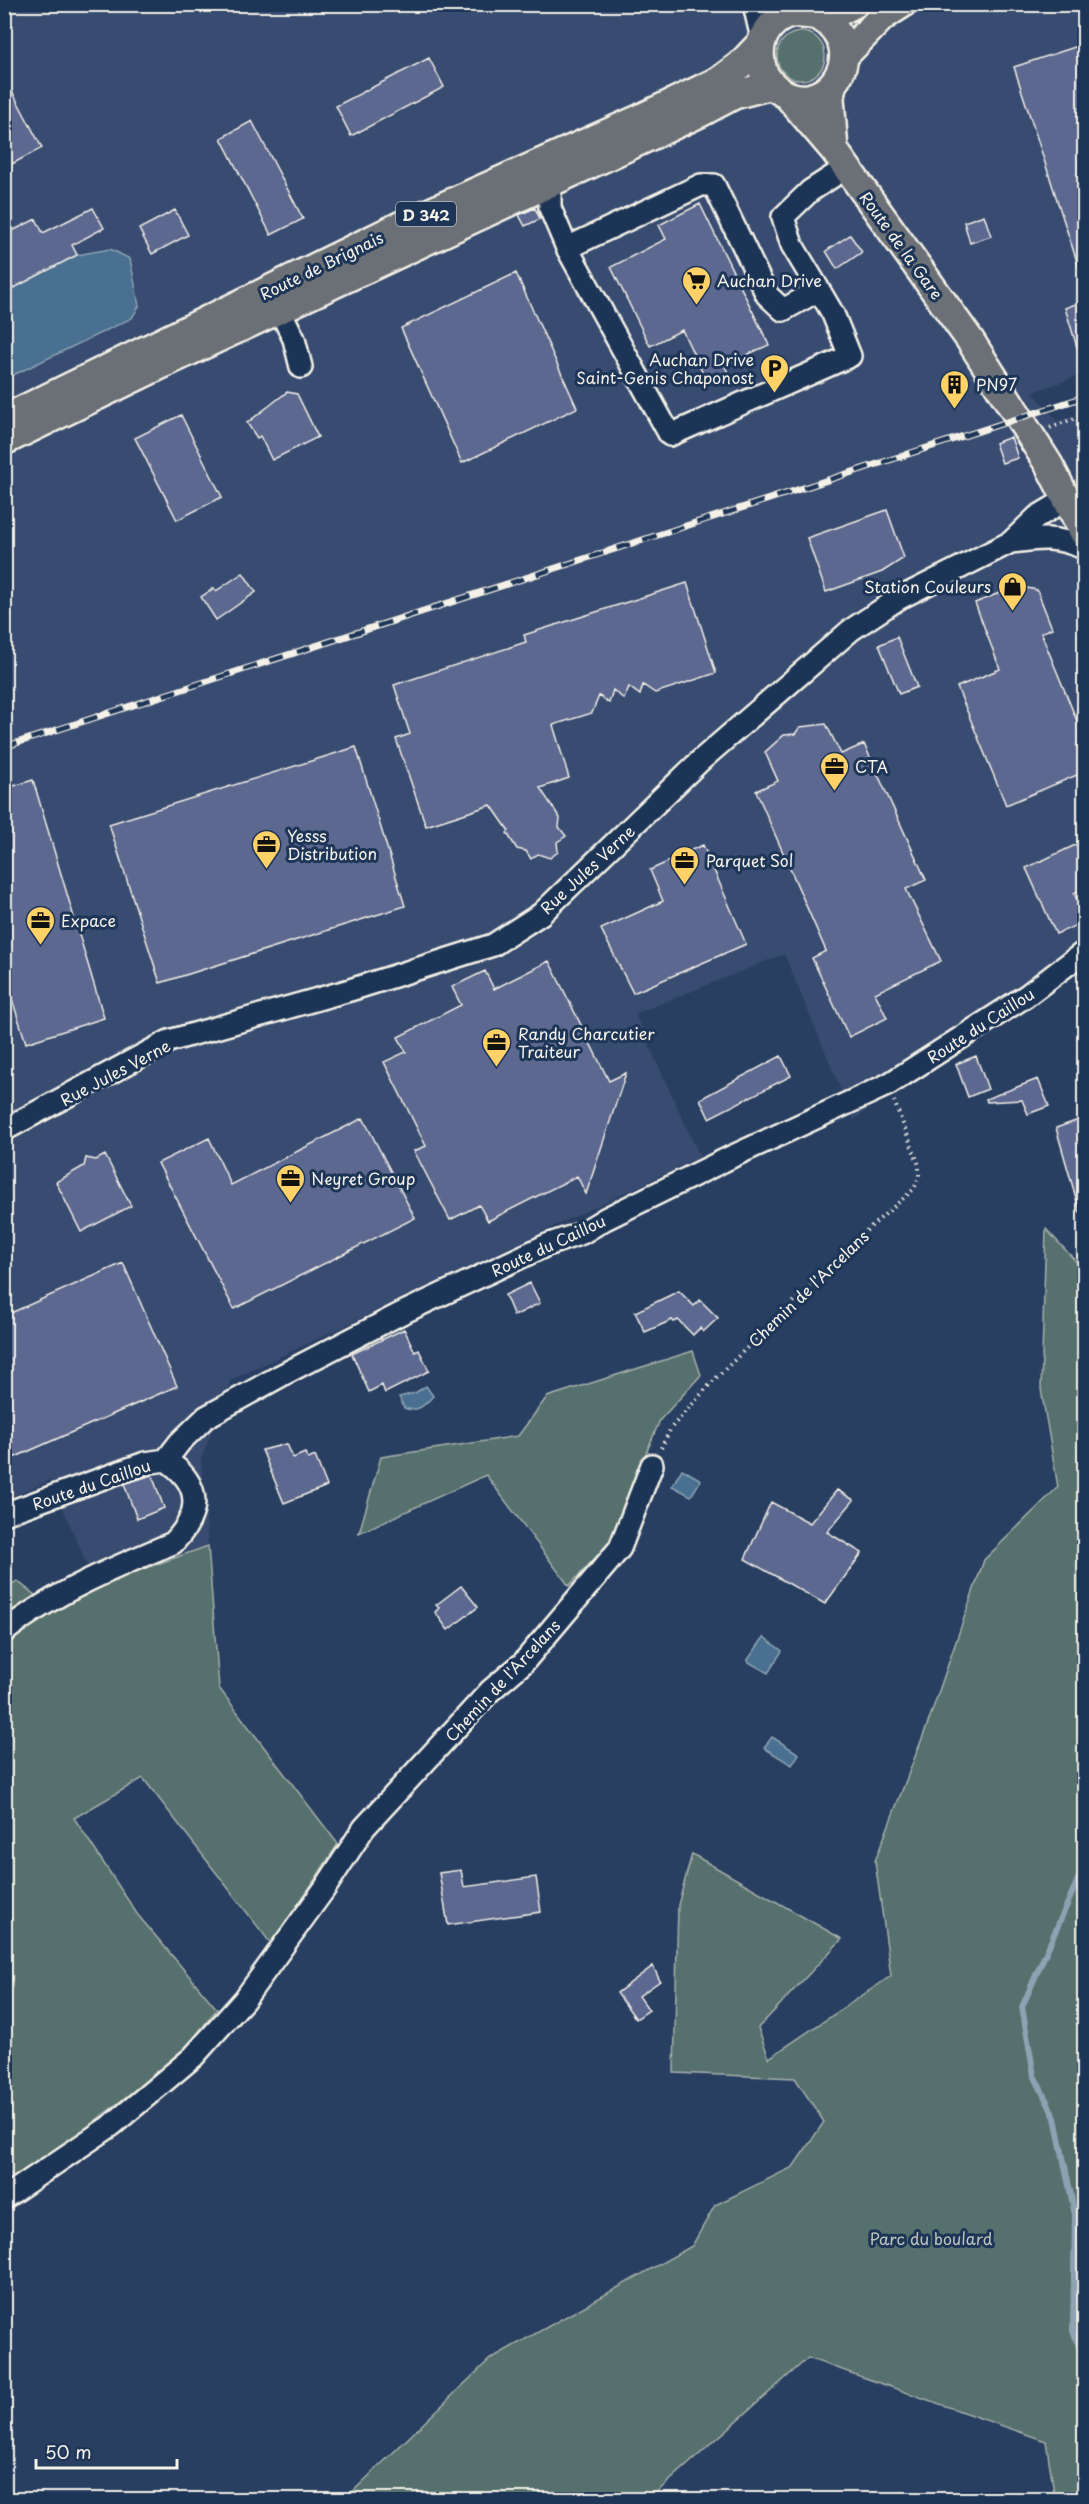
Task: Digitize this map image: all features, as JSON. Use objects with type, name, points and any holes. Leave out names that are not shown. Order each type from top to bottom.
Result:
[{"type":"main road","points":[[854,4],[833,14],[801,11],[777,21],[762,41],[761,66],[780,90],[806,98],[824,92],[839,77],[845,54],[882,17],[902,4]]},
{"type":"main road","points":[[801,11],[830,23],[838,32],[845,54]]},
{"type":"main road","name":"Route de Brignais","points":[[4,441],[274,300],[410,221],[630,123],[720,80],[740,65],[762,41]]},
{"type":"main road","points":[[832,86],[830,98],[840,158]]},
{"type":"main road","name":"Route de Brignais","points":[[4,419],[550,182],[734,95],[780,90]]},
{"type":"main road","name":"Route de la Gare","points":[[780,90],[840,158],[970,340],[1034,440],[1076,497]]},
{"type":"main road","name":"Route de la Gare","points":[[970,340],[1020,393],[1047,430],[1076,497],[1084,533]]},
{"type":"street","points":[[754,4],[762,41]]},
{"type":"street","points":[[550,182],[550,208],[567,248],[670,435],[850,356],[834,314],[792,245],[783,217],[840,158]]},
{"type":"street","points":[[567,248],[701,185],[714,185],[767,294],[783,310],[819,290]]},
{"type":"street","points":[[274,300],[294,339],[301,367]]},
{"type":"street","name":"Rue Jules Verne","points":[[4,1130],[169,1041],[350,990],[493,945],[541,914],[701,760],[851,630],[898,599],[1011,542],[1037,518],[1076,497]]},
{"type":"street","points":[[1011,542],[1048,537],[1071,542],[1084,548]]},
{"type":"street","name":"Route du Caillou","points":[[4,1514],[145,1462],[166,1460],[180,1442],[206,1417],[282,1375],[400,1314],[547,1245],[582,1233],[605,1219],[731,1157],[889,1084],[1026,996],[1084,952]]},
{"type":"street","points":[[4,1632],[52,1600],[173,1543],[187,1528],[195,1509],[193,1491],[181,1470],[166,1460]]},
{"type":"street","name":"Chemin de l'Arcelans","points":[[4,2198],[112,2125],[193,2057],[244,2000],[326,1888],[364,1828],[490,1691],[523,1663],[620,1548],[652,1465]]},
{"type":"path","points":[[1047,430],[1076,418],[1084,411]]},
{"type":"path","name":"Chemin de l'Arcelans","points":[[652,1465],[670,1428],[713,1381],[866,1231],[914,1188],[919,1177],[919,1165],[889,1084]]},
{"type":"shaded area","points":[[5,5],[1084,5],[1084,374],[1033,392],[1057,421],[1075,416],[1077,423],[1084,421],[1084,943],[854,1120],[784,954],[635,1014],[700,1157],[231,1380],[201,1459],[208,1546],[96,1586],[51,1480],[5,1499]]},
{"type":"shaded area","points":[[110,249],[130,259],[139,306],[132,318],[5,379],[5,293],[77,255]]},
{"type":"shaded area","points":[[426,1386],[433,1396],[427,1402],[417,1409],[404,1408],[399,1397],[415,1393]]},
{"type":"shaded area","points":[[682,1469],[701,1480],[691,1496],[672,1486]]},
{"type":"shaded area","points":[[764,1637],[782,1651],[768,1673],[747,1661]]},
{"type":"shaded area","points":[[772,1737],[799,1754],[792,1765],[764,1748]]},
{"type":"green space","points":[[796,32],[806,32],[818,39],[825,51],[825,61],[818,73],[806,80],[796,80],[781,69],[777,61],[777,51],[788,36]]},
{"type":"green space","name":"Parc du boulard","points":[[1046,1229],[1084,1270],[1084,2499],[1055,2499],[1046,2441],[808,2358],[649,2499],[345,2499],[490,2359],[692,2246],[715,2205],[793,2167],[824,2122],[795,2078],[674,2073],[678,1905],[692,1854],[842,1939],[758,2028],[769,2058],[891,1976],[875,1861],[928,1723],[984,1560],[1058,1487],[1041,1389]]},
{"type":"green space","points":[[693,1351],[701,1375],[660,1420],[608,1544],[569,1586],[486,1475],[359,1533],[381,1457],[518,1436],[547,1397]]},
{"type":"green space","points":[[208,1546],[219,1688],[338,1844],[272,1945],[143,1778],[74,1818],[137,1914],[217,2009],[181,2054],[19,2180],[10,2174],[4,2178],[4,1590],[17,1581],[54,1610],[96,1586]]},
{"type":"building","points":[[1084,44],[1084,274],[1081,274],[1014,67]]},
{"type":"building","points":[[429,58],[444,87],[351,136],[336,106]]},
{"type":"building","points":[[4,76],[42,148],[12,164],[4,150]]},
{"type":"building","points":[[252,121],[303,219],[271,235],[221,138]]},
{"type":"building","points":[[700,204],[769,345],[724,365],[729,374],[708,384],[682,330],[650,346],[611,267],[666,239],[659,225]]},
{"type":"building","points":[[93,208],[104,228],[72,245],[77,255],[4,293],[4,235],[36,219],[43,233]]},
{"type":"building","points":[[535,208],[540,219],[525,226],[519,215]]},
{"type":"building","points":[[175,210],[188,235],[152,254],[139,229]]},
{"type":"building","points":[[984,215],[991,236],[970,243],[964,222]]},
{"type":"building","points":[[850,235],[862,252],[837,269],[826,251]]},
{"type":"building","points":[[516,273],[577,408],[462,463],[401,328]]},
{"type":"building","points":[[1084,301],[1084,359],[1081,360],[1065,308]]},
{"type":"building","points":[[287,392],[297,394],[318,437],[272,460],[260,436],[257,438],[247,423]]},
{"type":"building","points":[[181,415],[222,497],[177,520],[135,438]]},
{"type":"building","points":[[1011,437],[1018,458],[1002,463],[995,443]]},
{"type":"building","points":[[887,510],[904,558],[882,572],[826,592],[807,538]]},
{"type":"building","points":[[243,573],[256,592],[216,620],[201,597],[214,588],[216,591]]},
{"type":"building","points":[[687,583],[716,673],[655,693],[643,685],[640,695],[629,687],[624,699],[613,690],[609,703],[599,696],[592,713],[553,725],[569,778],[540,788],[560,818],[559,827],[566,836],[557,842],[558,852],[550,858],[538,854],[531,859],[526,851],[517,849],[507,833],[509,831],[491,805],[426,826],[396,739],[410,734],[394,685],[526,642],[524,635]]},
{"type":"building","points":[[1016,586],[1037,590],[1052,628],[1041,633],[1084,738],[1084,772],[1006,805],[957,687],[1000,669],[975,603]]},
{"type":"building","points":[[897,637],[917,687],[899,694],[879,645]]},
{"type":"building","points":[[826,724],[841,754],[864,744],[926,880],[906,889],[941,961],[875,993],[887,1018],[849,1037],[812,958],[826,951],[756,791],[778,781],[765,752],[784,735],[795,734],[800,727]]},
{"type":"building","points":[[356,747],[405,906],[160,983],[109,824]]},
{"type":"building","points":[[33,780],[104,1018],[26,1043],[4,974],[4,789]]},
{"type":"building","points":[[1084,841],[1084,888],[1074,893],[1084,922],[1056,934],[1026,868]]},
{"type":"building","points":[[703,845],[746,944],[633,993],[601,929],[663,901],[650,870],[670,861],[674,852],[682,854]]},
{"type":"building","points":[[549,961],[609,1081],[626,1073],[586,1194],[577,1176],[488,1221],[479,1205],[450,1220],[414,1151],[426,1146],[384,1062],[406,1052],[398,1037],[461,1005],[452,987],[485,971],[494,989]]},
{"type":"building","points":[[781,1056],[791,1076],[709,1118],[700,1099]]},
{"type":"building","points":[[976,1056],[988,1089],[968,1097],[956,1064]]},
{"type":"building","points":[[1038,1079],[1049,1106],[1028,1114],[1022,1100],[987,1102],[986,1099]]},
{"type":"building","points":[[363,1118],[415,1218],[234,1309],[158,1163],[209,1138],[231,1185]]},
{"type":"building","points":[[1084,1118],[1084,1142],[1079,1144],[1084,1157],[1084,1212],[1080,1212],[1056,1128]]},
{"type":"building","points":[[105,1155],[131,1206],[81,1232],[56,1182],[84,1166],[86,1158],[96,1160]]},
{"type":"building","points":[[123,1263],[177,1386],[4,1462],[4,1316]]},
{"type":"building","points":[[530,1283],[540,1303],[514,1316],[505,1295]]},
{"type":"building","points":[[679,1291],[694,1306],[700,1300],[718,1318],[703,1332],[700,1328],[693,1335],[678,1320],[674,1322],[672,1320],[645,1332],[635,1312]]},
{"type":"building","points":[[404,1329],[415,1352],[419,1350],[429,1371],[385,1393],[382,1385],[369,1392],[352,1354]]},
{"type":"building","points":[[287,1444],[293,1458],[305,1453],[308,1459],[315,1456],[327,1486],[284,1503],[262,1450]]},
{"type":"building","points":[[152,1475],[164,1508],[137,1519],[124,1484]]},
{"type":"building","points":[[837,1490],[854,1500],[827,1532],[862,1553],[825,1604],[745,1559],[771,1502],[810,1523]]},
{"type":"building","points":[[461,1586],[478,1607],[448,1630],[435,1612],[439,1608],[436,1605]]},
{"type":"building","points":[[461,1870],[464,1887],[536,1877],[541,1912],[448,1925],[439,1873]]},
{"type":"building","points":[[653,1966],[660,1981],[639,1996],[649,2010],[636,2019],[617,1993]]},
{"type":"waterway","points":[[1084,1866],[1022,2007],[1034,2075],[1055,2118],[1075,2215],[1073,2331],[1084,2359]]},
{"type":"railway","points":[[4,747],[1084,397]]},
{"type":"place","name":"Auchan Drive","points":[[696,306]]},
{"type":"place","name":"Auchan Drive Saint-Genis Chaponost","points":[[775,394]]},
{"type":"place","name":"PN97","points":[[955,410]]},
{"type":"place","name":"Station Couleurs","points":[[1012,612]]},
{"type":"place","name":"CTA","points":[[834,792]]},
{"type":"place","name":"Yesss Distribution","points":[[266,870]]},
{"type":"place","name":"Parquet Sol","points":[[685,886]]},
{"type":"place","name":"Expace","points":[[40,946]]},
{"type":"place","name":"Randy Charcutier Traiteur","points":[[497,1068]]},
{"type":"place","name":"Neyret Group","points":[[290,1204]]}]
